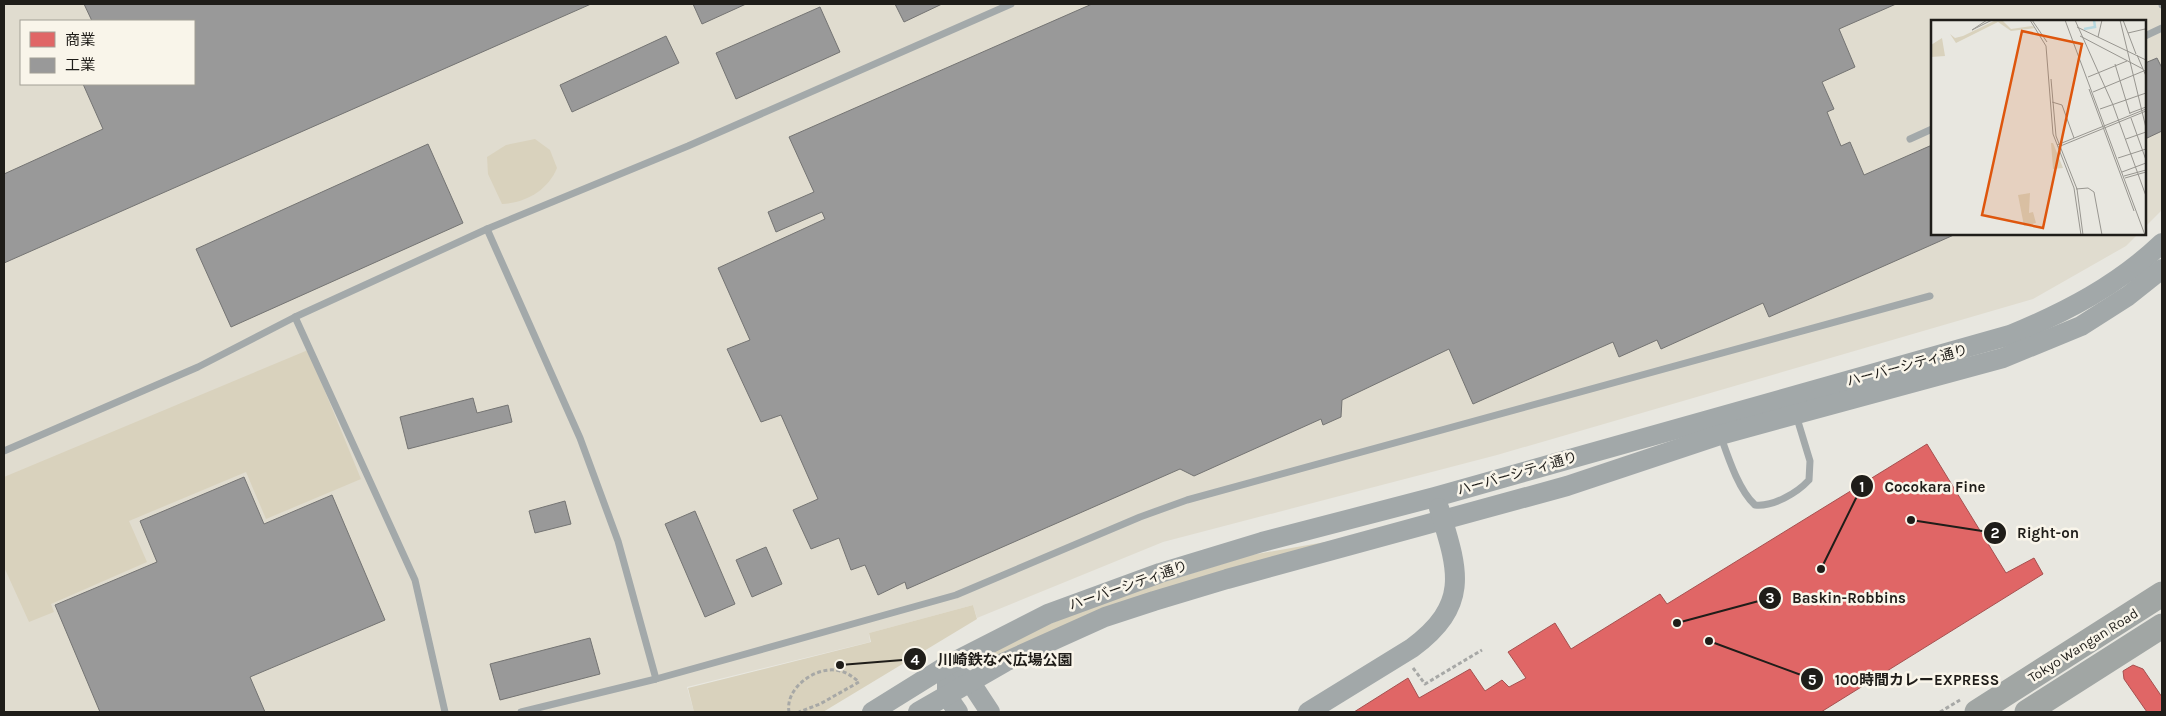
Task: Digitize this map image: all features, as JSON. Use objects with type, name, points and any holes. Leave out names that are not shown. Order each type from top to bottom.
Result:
[{"type":"highway","name":"Tokyo Wangan Road","points":[[1977,712],[2162,594]]},
{"type":"highway","name":"Tokyo Wangan Road","points":[[2027,712],[2162,626]]},
{"type":"street","name":"ハーバーシティ通り","points":[[872,712],[946,666],[1048,614],[1160,572],[1262,542],[1435,497],[2010,335],[2057,315],[2094,295],[2162,243]]},
{"type":"street","name":"ハーバーシティ通り","points":[[918,712],[952,704],[971,682],[1005,662],[1105,617],[1227,579],[1567,486],[1720,435],[2003,358],[2081,326],[2128,296],[2162,269]]},
{"type":"street","points":[[1308,712],[1412,648],[1428,637],[1442,622],[1451,605],[1456,575],[1454,558],[1435,497]]},
{"type":"street","points":[[946,666],[971,682],[990,712]]},
{"type":"street","points":[[946,666],[952,704]]},
{"type":"lane","points":[[4,451],[198,367],[295,317],[487,229],[688,146],[1011,4]]},
{"type":"lane","points":[[2146,36],[2162,28]]},
{"type":"lane","points":[[1910,139],[1931,129]]},
{"type":"lane","points":[[487,229],[580,438],[618,541],[656,679]]},
{"type":"lane","points":[[522,712],[656,679],[956,594],[1140,517],[1187,500],[1930,296]]},
{"type":"lane","points":[[295,317],[415,580],[446,712]]},
{"type":"lane","points":[[1720,435],[1730,463],[1749,500],[1755,504],[1771,504],[1803,486],[1809,480],[1810,461],[1796,415]]},
{"type":"path","points":[[1411,666],[1425,684],[1482,650]]},
{"type":"path","points":[[789,712],[790,698],[795,689],[817,672],[834,670],[851,675],[859,682],[820,704],[799,712]]},
{"type":"shaded area","points":[[4,4],[2162,4],[2162,210],[2146,226],[2146,20],[1931,20],[1931,235],[2137,235],[2126,246],[2033,299],[1497,455],[1163,542],[977,618],[973,605],[869,633],[870,642],[687,687],[694,712],[4,712]]},
{"type":"shaded area","points":[[535,139],[550,150],[557,168],[553,176],[542,189],[528,198],[502,204],[488,174],[487,157],[506,145]]},
{"type":"shaded area","points":[[308,350],[361,479],[266,519],[246,472],[129,521],[147,562],[51,604],[54,612],[29,622],[4,567],[4,477]]},
{"type":"shaded area","points":[[1331,541],[995,656],[993,655],[993,652],[1042,627],[1122,595],[1251,555]]},
{"type":"shaded area","points":[[973,605],[977,619],[823,712],[694,712],[688,688],[871,642],[869,633]]},
{"type":"building: 商業","points":[[1927,444],[2006,573],[2034,558],[2043,574],[1821,712],[1354,712],[1408,678],[1419,698],[1470,669],[1485,691],[1502,680],[1509,687],[1526,678],[1508,652],[1555,623],[1571,649],[1660,594],[1667,604]]},
{"type":"building: 商業","points":[[2133,665],[2143,669],[2162,697],[2162,712],[2147,712],[2124,679],[2123,671]]},
{"type":"building: 工業","points":[[84,4],[591,4],[4,263],[4,174],[103,129],[83,85],[195,85],[195,20],[92,20]]},
{"type":"building: 工業","points":[[693,4],[746,4],[702,24]]},
{"type":"building: 工業","points":[[895,4],[942,4],[904,22]]},
{"type":"building: 工業","points":[[1092,4],[1896,4],[1839,29],[1855,67],[1822,82],[1834,109],[1827,112],[1841,146],[1850,142],[1864,175],[1931,145],[1931,235],[1954,235],[1769,317],[1763,303],[1661,349],[1657,340],[1619,357],[1613,342],[1473,404],[1449,349],[1342,400],[1341,417],[1323,425],[1321,419],[1194,476],[1180,469],[907,589],[905,582],[878,595],[865,565],[851,570],[839,538],[811,549],[793,510],[818,499],[781,415],[761,422],[727,349],[750,340],[718,268],[825,219],[822,212],[776,232],[768,212],[814,192],[789,137]]},
{"type":"building: 工業","points":[[820,7],[840,52],[736,99],[716,53]]},
{"type":"building: 工業","points":[[666,36],[679,63],[572,112],[560,85]]},
{"type":"building: 工業","points":[[2157,58],[2162,68],[2162,131],[2146,139],[2146,63]]},
{"type":"building: 工業","points":[[428,144],[463,223],[231,327],[196,249]]},
{"type":"building: 工業","points":[[473,398],[477,413],[508,405],[512,422],[408,449],[400,417]]},
{"type":"building: 工業","points":[[244,477],[264,524],[332,495],[385,620],[250,677],[265,712],[100,712],[55,605],[157,562],[140,521]]},
{"type":"building: 工業","points":[[565,501],[571,524],[535,533],[529,511]]},
{"type":"building: 工業","points":[[695,511],[735,604],[705,617],[665,524]]},
{"type":"building: 工業","points":[[766,547],[782,584],[752,597],[736,560]]},
{"type":"building: 工業","points":[[590,638],[600,674],[500,700],[490,664]]},
{"type":"place","name":"Right-on","points":[[1911,520]]},
{"type":"place","name":"Cocokara Fine","points":[[1821,569]]},
{"type":"place","name":"Baskin-Robbins","points":[[1677,623]]},
{"type":"place","name":"100時間カレーEXPRESS","points":[[1709,641]]},
{"type":"place","name":"川崎鉄なべ広場公園","points":[[840,665]]}]
